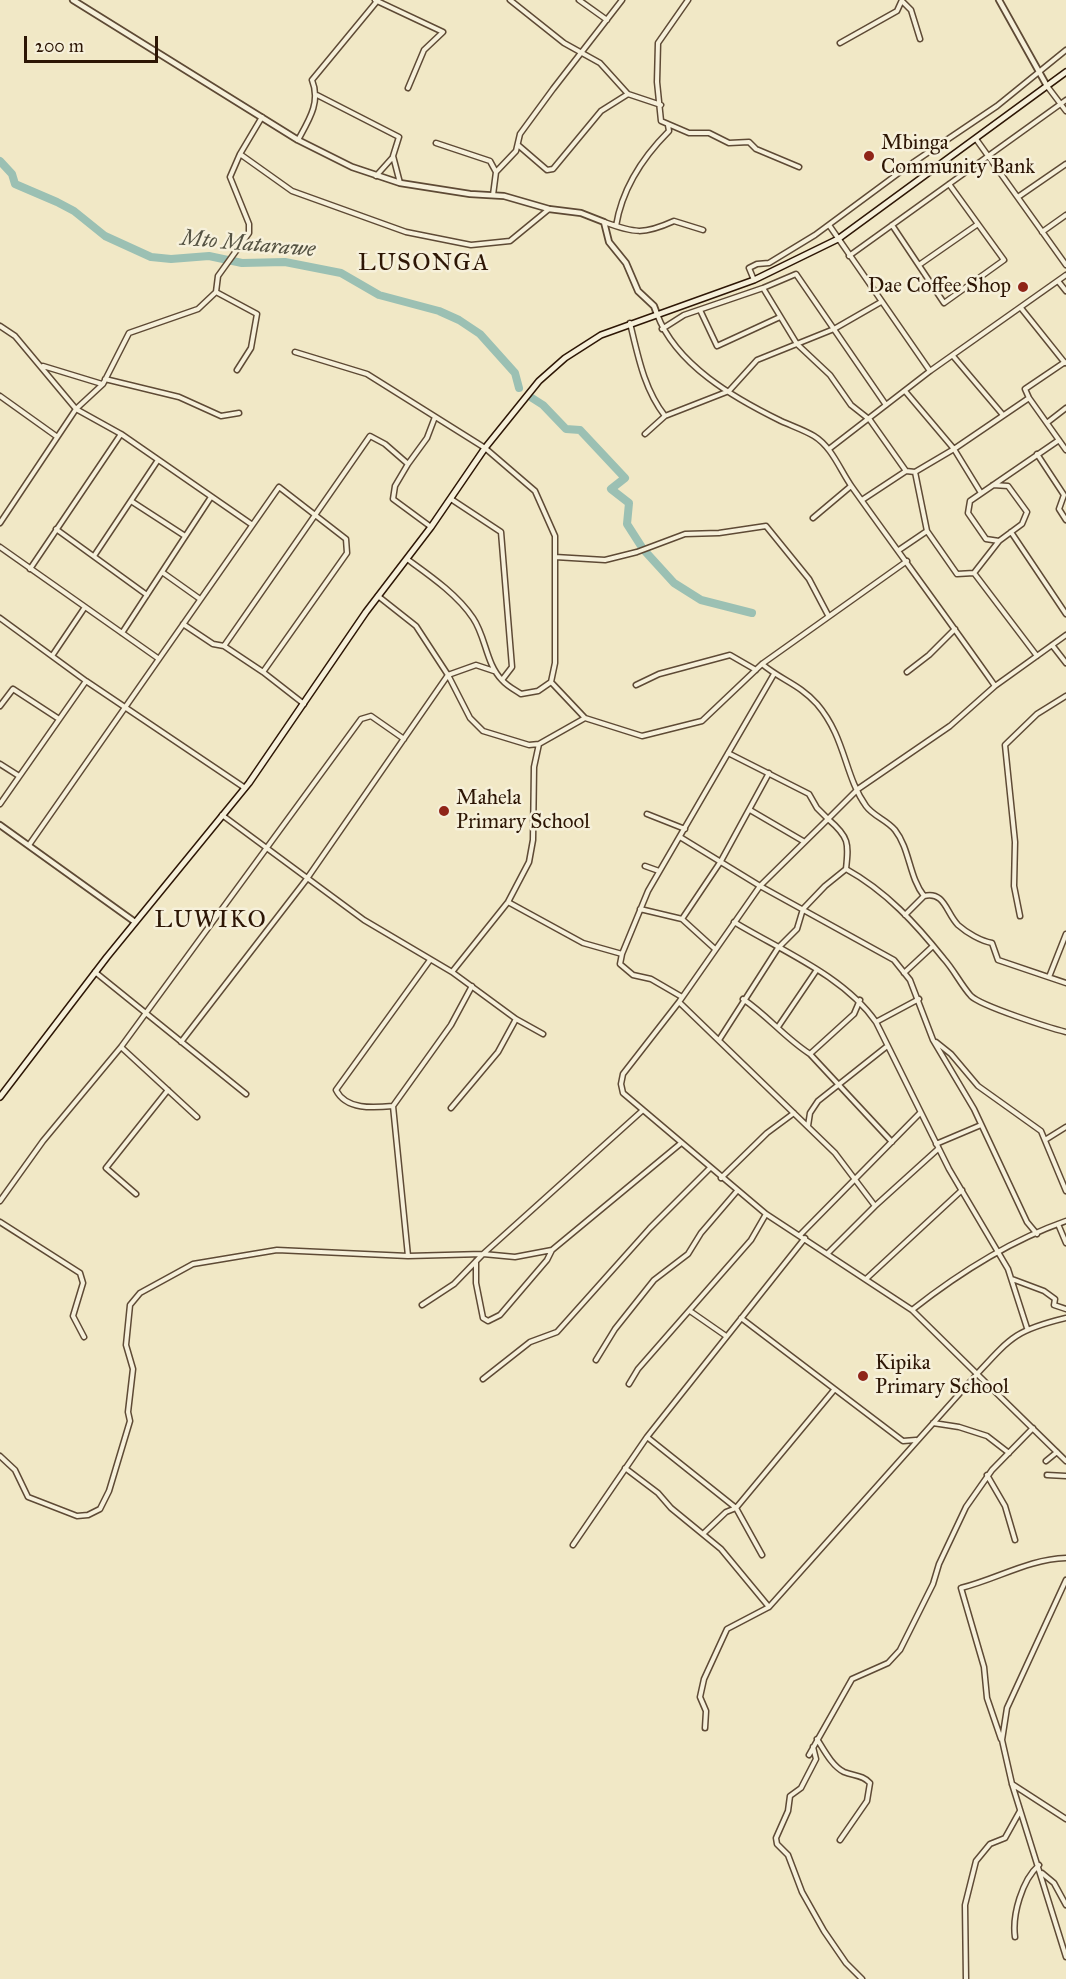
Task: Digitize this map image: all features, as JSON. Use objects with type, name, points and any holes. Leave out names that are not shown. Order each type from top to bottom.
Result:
[{"type":"main road","points":[[0,1097],[95,972],[245,788],[378,596],[431,527],[521,400],[565,358],[601,335],[754,280],[838,239],[1066,72]]},
{"type":"street","points":[[73,0],[298,140],[352,167],[376,176],[400,183],[470,194],[504,196],[549,209],[581,213],[635,233],[674,221],[703,230]]},
{"type":"street","points":[[510,0],[564,43],[600,63],[628,94],[661,105]]},
{"type":"street","points":[[579,0],[607,20]]},
{"type":"street","points":[[492,195],[496,172],[516,152],[526,126],[622,0]]},
{"type":"street","points":[[688,0],[658,43],[657,82],[662,121],[668,126],[680,127],[688,133],[709,133],[729,143],[749,142],[756,149],[799,167]]},
{"type":"street","points":[[840,43],[897,11],[902,0],[911,9],[920,39]]},
{"type":"street","points":[[999,0],[1039,73],[1066,111]]},
{"type":"street","points":[[298,140],[312,116],[317,95],[312,80],[377,1],[443,32],[424,50],[410,78],[408,88]]},
{"type":"street","points":[[754,280],[749,268],[756,264],[769,263],[786,254],[829,225],[911,164],[997,106],[1066,50]]},
{"type":"street","points":[[518,144],[547,170],[553,169],[601,111],[628,94]]},
{"type":"street","points":[[317,95],[399,137],[393,156],[376,176]]},
{"type":"street","points":[[849,256],[1066,100]]},
{"type":"street","points":[[0,523],[56,436],[76,409],[104,382],[129,333],[198,309],[216,292],[218,276],[249,233],[249,224],[230,177],[240,154],[262,117]]},
{"type":"street","points":[[616,226],[620,202],[648,153],[669,131],[668,126]]},
{"type":"street","points":[[976,139],[1066,265]]},
{"type":"street","points":[[436,143],[490,161],[496,172]]},
{"type":"street","points":[[240,154],[292,191],[406,232],[471,245],[510,241],[549,209]]},
{"type":"street","points":[[393,156],[400,183]]},
{"type":"street","points":[[1018,197],[1066,164]]},
{"type":"street","points":[[891,225],[944,303],[1004,260],[949,184]]},
{"type":"street","points":[[1042,232],[1066,215]]},
{"type":"street","points":[[604,222],[609,242],[626,263],[638,291],[654,306],[662,329],[685,359],[729,391],[779,420],[816,437],[829,449],[852,486],[995,686]]},
{"type":"street","points":[[919,265],[978,224]]},
{"type":"street","points":[[829,225],[930,371]]},
{"type":"street","points":[[662,329],[700,310],[796,274],[886,405]]},
{"type":"street","points":[[829,449],[870,420],[930,371],[1066,276]]},
{"type":"street","points":[[1058,281],[1066,291]]},
{"type":"street","points":[[763,288],[797,344],[830,375],[850,405],[870,420],[906,471]]},
{"type":"street","points":[[216,292],[258,314],[251,348],[237,370]]},
{"type":"street","points":[[645,434],[666,416],[729,391],[757,360],[834,329],[881,302]]},
{"type":"street","points":[[1021,308],[1065,363],[1025,389],[1066,450]]},
{"type":"street","points":[[700,310],[717,346],[780,317]]},
{"type":"street","points":[[630,323],[643,374],[655,402],[666,416]]},
{"type":"street","points":[[0,326],[15,336],[76,409],[120,434],[251,524]]},
{"type":"street","points":[[296,352],[367,374],[485,448],[535,490],[555,536],[555,663],[551,682],[538,691],[521,694],[502,680],[472,615],[428,574],[406,558]]},
{"type":"street","points":[[953,356],[1003,415]]},
{"type":"street","points":[[42,366],[104,382],[179,397],[221,416],[239,413]]},
{"type":"street","points":[[905,391],[954,449],[981,493]]},
{"type":"street","points":[[0,396],[56,436]]},
{"type":"street","points":[[862,500],[906,471],[915,472],[954,449],[1029,398]]},
{"type":"street","points":[[1048,422],[1066,408]]},
{"type":"street","points":[[431,527],[393,499],[395,486],[427,438],[435,417]]},
{"type":"street","points":[[30,568],[120,434]]},
{"type":"street","points":[[224,646],[370,436],[385,444],[408,464]]},
{"type":"street","points":[[999,541],[986,539],[968,513],[970,501],[1059,441]]},
{"type":"street","points":[[1037,454],[1064,495],[1059,509],[1066,520]]},
{"type":"street","points":[[94,556],[158,460]]},
{"type":"street","points":[[915,472],[927,531],[957,574],[974,573],[999,541],[1022,524],[1027,512],[1008,486],[993,484]]},
{"type":"street","points":[[813,518],[852,486]]},
{"type":"street","points":[[29,845],[279,487],[346,539],[347,553],[263,672]]},
{"type":"street","points":[[122,633],[211,497]]},
{"type":"street","points":[[451,499],[501,532],[512,667],[502,680]]},
{"type":"street","points":[[131,501],[185,536]]},
{"type":"street","points":[[555,557],[604,560],[637,552],[686,534],[719,533],[766,526],[809,579],[828,615]]},
{"type":"street","points":[[56,529],[147,595]]},
{"type":"street","points":[[899,550],[927,531]]},
{"type":"street","points":[[1011,532],[1066,614]]},
{"type":"street","points":[[0,547],[159,659]]},
{"type":"street","points":[[551,682],[585,718],[642,736],[702,721],[762,664],[907,561]]},
{"type":"street","points":[[162,572],[200,599]]},
{"type":"street","points":[[974,573],[1036,656]]},
{"type":"street","points":[[378,596],[417,626],[448,675],[470,718],[483,731],[529,745],[539,744],[585,718]]},
{"type":"street","points":[[52,656],[85,608]]},
{"type":"street","points":[[0,618],[86,681],[245,788]]},
{"type":"street","points":[[183,624],[213,644],[224,646],[263,672],[304,704]]},
{"type":"street","points":[[907,672],[955,629]]},
{"type":"street","points":[[1066,635],[995,686],[950,726],[858,789],[803,841],[760,886],[682,998],[623,1074],[621,1084],[623,1093],[680,1144],[766,1214],[912,1310],[1066,1461]]},
{"type":"street","points":[[1052,645],[1066,663]]},
{"type":"street","points":[[636,685],[659,674],[730,655],[756,670]]},
{"type":"street","points":[[762,664],[774,674],[793,682],[816,703],[835,728],[867,807],[895,830],[908,857],[917,887],[924,896]]},
{"type":"street","points":[[181,1042],[306,880],[448,675],[476,665],[497,672]]},
{"type":"street","points":[[682,998],[651,979],[633,975],[620,964],[622,954],[640,909],[659,871],[774,674]]},
{"type":"street","points":[[0,804],[86,681]]},
{"type":"street","points":[[0,706],[13,689],[59,718]]},
{"type":"street","points":[[1020,916],[1014,886],[1015,842],[1005,745],[1037,714],[1066,696]]},
{"type":"street","points":[[0,1201],[50,1132],[121,1047],[361,719],[371,716],[404,739]]},
{"type":"street","points":[[452,972],[508,902],[529,862],[533,840],[534,767],[539,744]]},
{"type":"street","points":[[719,1040],[743,999],[778,948],[797,930],[803,909],[825,886],[846,869],[849,843],[839,828],[817,807],[810,794],[728,753]]},
{"type":"street","points":[[0,764],[19,776]]},
{"type":"street","points":[[682,919],[721,861],[769,773]]},
{"type":"street","points":[[750,810],[803,841]]},
{"type":"street","points":[[647,814],[685,829]]},
{"type":"street","points":[[222,815],[306,880],[364,920],[452,972],[516,1019],[543,1034]]},
{"type":"street","points":[[0,825],[135,922]]},
{"type":"street","points":[[680,837],[760,886],[894,960],[919,999],[933,1040],[982,1125],[1027,1222],[1037,1234]]},
{"type":"street","points":[[645,866],[659,871]]},
{"type":"street","points":[[846,869],[881,891],[905,915],[933,946],[973,998],[1021,1018],[1066,1032]]},
{"type":"street","points":[[905,915],[924,896],[931,894],[943,900],[957,924],[983,942],[992,944],[998,960],[1066,983]]},
{"type":"street","points":[[508,902],[583,944],[622,954]]},
{"type":"street","points":[[640,909],[682,919],[715,950]]},
{"type":"street","points":[[735,922],[860,1000],[876,1022],[937,1147],[1012,1278],[1027,1328]]},
{"type":"street","points":[[1049,977],[1066,934]]},
{"type":"street","points":[[904,973],[933,946]]},
{"type":"street","points":[[393,1106],[377,1108],[351,1104],[340,1100],[336,1090],[430,960]]},
{"type":"street","points":[[778,1027],[816,971]]},
{"type":"street","points":[[95,972],[246,1094]]},
{"type":"street","points":[[408,1256],[393,1106],[451,1025],[472,986]]},
{"type":"street","points":[[743,999],[778,1027],[787,1040],[810,1054],[892,1142]]},
{"type":"street","points":[[876,1022],[919,999]]},
{"type":"street","points":[[810,1054],[854,1014],[860,1000]]},
{"type":"street","points":[[679,1002],[835,1153],[875,1206]]},
{"type":"street","points":[[451,1108],[498,1052],[516,1019]]},
{"type":"street","points":[[933,1040],[951,1054],[978,1086],[1041,1131],[1066,1191]]},
{"type":"street","points":[[121,1047],[197,1117]]},
{"type":"street","points":[[808,1127],[812,1107],[887,1047]]},
{"type":"street","points":[[136,1194],[106,1168],[168,1090]]},
{"type":"street","points":[[422,1305],[454,1284],[483,1254],[643,1110]]},
{"type":"street","points":[[722,1178],[767,1133],[794,1113]]},
{"type":"street","points":[[800,1235],[920,1113]]},
{"type":"street","points":[[828,1254],[937,1147],[982,1125]]},
{"type":"street","points":[[1045,1140],[1066,1127]]},
{"type":"street","points":[[476,1261],[476,1282],[483,1318],[488,1321],[500,1315],[547,1260],[552,1250],[680,1144]]},
{"type":"street","points":[[483,1379],[530,1342],[557,1332],[650,1228],[710,1168]]},
{"type":"street","points":[[866,1279],[962,1190]]},
{"type":"street","points":[[596,1360],[615,1329],[654,1280],[688,1254],[701,1233],[737,1191]]},
{"type":"street","points":[[629,1384],[638,1369],[751,1240],[766,1214]]},
{"type":"street","points":[[912,1310],[952,1279],[997,1252],[1066,1221]]},
{"type":"street","points":[[0,1222],[80,1273],[83,1283],[74,1316],[84,1337]]},
{"type":"street","points":[[1058,1224],[1066,1242]]},
{"type":"street","points":[[573,1545],[647,1437],[805,1238]]},
{"type":"street","points":[[0,1456],[15,1470],[28,1497],[77,1516],[88,1515],[100,1509],[109,1491],[130,1421],[128,1412],[133,1369],[126,1345],[130,1305],[140,1293],[193,1264],[222,1257],[278,1250],[408,1256],[483,1254],[515,1257],[552,1250]]},
{"type":"street","points":[[1012,1278],[1044,1291],[1055,1299],[1054,1305],[1066,1309]]},
{"type":"street","points":[[690,1311],[726,1336]]},
{"type":"street","points":[[741,1318],[903,1441],[916,1440]]},
{"type":"street","points":[[705,1728],[706,1711],[699,1697],[704,1679],[727,1629],[769,1606],[1008,1340],[1027,1328],[1066,1318]]},
{"type":"street","points":[[704,1533],[726,1512],[736,1508],[834,1390]]},
{"type":"street","points":[[933,1423],[987,1436],[1008,1453]]},
{"type":"street","points":[[809,1755],[852,1679],[888,1663],[900,1650],[933,1584],[939,1564],[966,1507],[987,1475],[1033,1428]]},
{"type":"street","points":[[647,1437],[736,1508],[762,1555]]},
{"type":"street","points":[[1046,1461],[1057,1452]]},
{"type":"street","points":[[625,1468],[704,1533],[736,1564],[749,1584],[769,1606]]},
{"type":"street","points":[[987,1475],[1005,1506],[1015,1540]]},
{"type":"street","points":[[1047,1475],[1066,1476]]},
{"type":"street","points":[[1066,1558],[1027,1564],[961,1588],[984,1667],[987,1698],[1002,1740],[1012,1784],[1066,1957]]},
{"type":"street","points":[[1002,1740],[1007,1708],[1066,1580]]},
{"type":"street","points":[[1060,1592],[1066,1592]]},
{"type":"street","points":[[817,1738],[824,1751],[843,1771],[866,1778],[870,1783],[867,1801],[840,1840]]},
{"type":"street","points":[[813,1746],[816,1759],[801,1788],[790,1796],[788,1811],[776,1838],[777,1844],[788,1855],[802,1892],[824,1931],[846,1964],[862,1979]]},
{"type":"street","points":[[1012,1784],[1066,1819]]},
{"type":"street","points":[[966,1979],[965,1905],[976,1861],[990,1844],[1005,1838],[1020,1810]]},
{"type":"street","points":[[1015,1937],[1014,1911],[1029,1874],[1039,1865]]},
{"type":"street","points":[[1041,1873],[1054,1883],[1066,1905]]},
{"type":"waterway","name":"Mto Matarawe","points":[[0,161],[12,174],[15,184],[74,211],[105,236],[151,257],[171,259],[209,256],[242,263],[285,262],[341,273],[379,295],[439,311],[459,320],[480,334],[515,373],[519,388]]},
{"type":"waterway","name":"Mto Matarawe","points":[[532,398],[543,405],[566,429],[580,430],[625,478],[611,489],[629,503],[627,524],[643,549],[674,583],[701,600],[752,613]]},
{"type":"place","name":"Mbinga Community Bank","points":[[869,156]]},
{"type":"place","name":"Dae Coffee Shop","points":[[1023,287]]},
{"type":"place","name":"Mahela Primary School","points":[[444,811]]},
{"type":"place","name":"Kipika Primary School","points":[[863,1376]]},
{"type":"district","name":"LUSONGA","points":[[424,264]]},
{"type":"district","name":"LUWIKO","points":[[211,921]]}]
